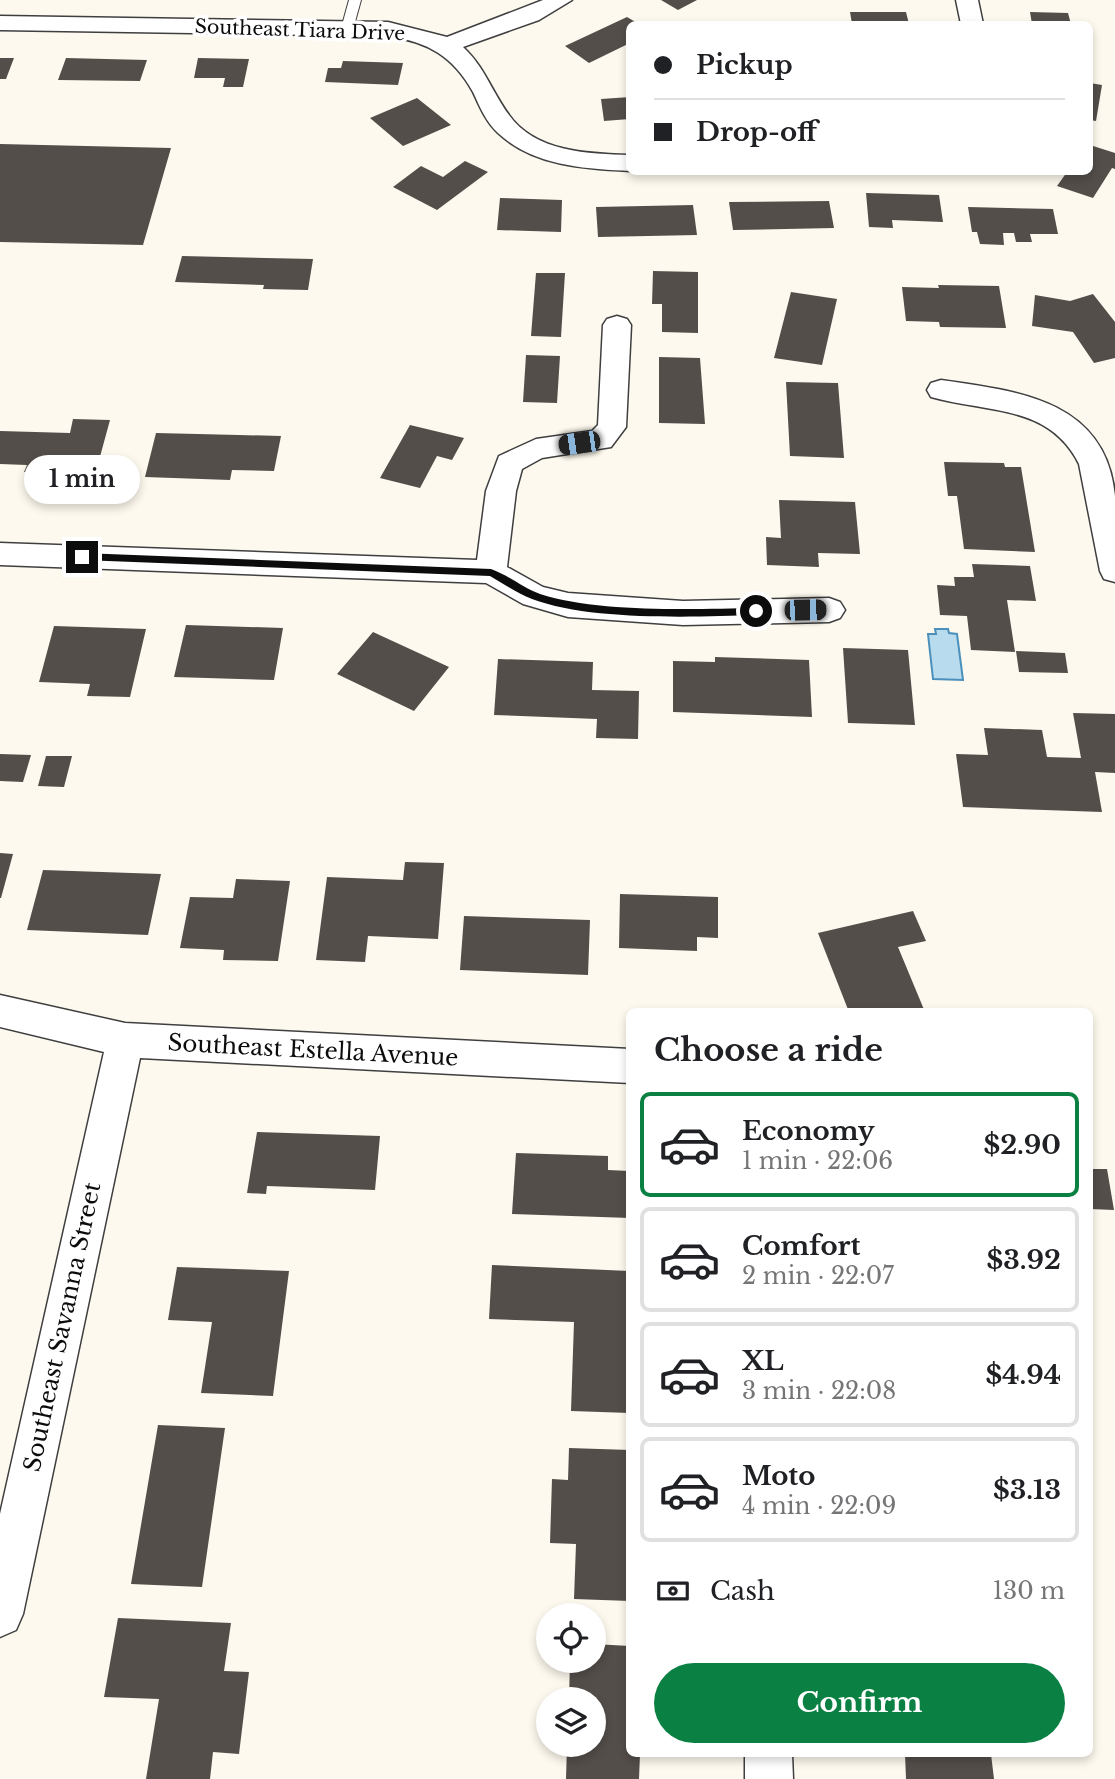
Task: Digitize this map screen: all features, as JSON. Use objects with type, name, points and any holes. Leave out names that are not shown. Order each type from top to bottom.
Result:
[{"type":"street","points":[[1,23],[12,0]]},
{"type":"street","points":[[446,45],[531,15],[561,0]]},
{"type":"street","points":[[967,0],[971,21]]},
{"type":"street","name":"Southeast Tiara Drive","points":[[1,23],[388,29],[421,34],[446,45],[467,62],[498,117],[509,130],[537,148],[572,159],[626,163]]},
{"type":"street","points":[[491,572],[501,491],[509,463],[536,449],[601,440],[612,426],[617,325]]},
{"type":"street","points":[[941,390],[998,398],[1037,408],[1075,429],[1094,464],[1115,571]]},
{"type":"street","points":[[0,554],[491,572],[534,596],[568,605],[683,613],[829,610]]},
{"type":"street","name":"Southeast Estella Avenue","points":[[0,1011],[125,1040],[626,1066]]},
{"type":"street","name":"Southeast Savanna Street","points":[[0,1614],[125,1040]]},
{"type":"street","points":[[769,1757],[769,1779]]},
{"type":"lane","points":[[347,29],[355,0]]},
{"type":"water","points":[[935,629],[948,629],[949,633],[957,634],[963,680],[933,679],[928,634],[936,634]]},
{"type":"building","points":[[661,0],[697,0],[678,10]]},
{"type":"building","points":[[850,12],[906,12],[908,21],[852,21]]},
{"type":"building","points":[[1030,12],[1068,13],[1070,21],[1032,21]]},
{"type":"building","points":[[627,17],[634,21],[626,21],[626,45],[589,63],[565,46]]},
{"type":"building","points":[[0,58],[14,58],[6,79],[0,79]]},
{"type":"building","points":[[66,58],[147,60],[140,81],[58,80]]},
{"type":"building","points":[[198,58],[249,59],[243,87],[223,87],[225,78],[194,78]]},
{"type":"building","points":[[343,61],[403,63],[398,85],[325,82],[328,68],[341,68]]},
{"type":"building","points":[[1093,84],[1102,85],[1096,121],[1093,120]]},
{"type":"building","points":[[626,97],[626,119],[604,121],[601,99]]},
{"type":"building","points":[[417,98],[451,125],[403,146],[370,118]]},
{"type":"building","points":[[0,144],[171,148],[143,245],[0,242]]},
{"type":"building","points":[[1093,146],[1115,153],[1115,169],[1112,168],[1093,198],[1057,186],[1065,175],[1093,175]]},
{"type":"building","points":[[465,161],[488,172],[437,210],[393,187],[421,166],[443,177]]},
{"type":"building","points":[[866,193],[939,195],[943,222],[892,220],[893,228],[869,227]]},
{"type":"building","points":[[500,198],[562,200],[561,232],[497,230]]},
{"type":"building","points":[[829,201],[834,228],[733,230],[729,202]]},
{"type":"building","points":[[693,205],[697,235],[598,237],[596,207]]},
{"type":"building","points":[[968,207],[1053,209],[1058,234],[1030,234],[1032,242],[1016,242],[1014,233],[1003,233],[1004,245],[980,244],[977,232],[972,232]]},
{"type":"building","points":[[182,256],[313,259],[308,290],[263,289],[264,285],[175,282]]},
{"type":"building","points":[[653,271],[698,272],[698,333],[662,332],[662,304],[652,304]]},
{"type":"building","points":[[536,273],[565,273],[561,337],[531,336]]},
{"type":"building","points":[[938,285],[999,286],[1006,328],[940,327],[939,322],[906,321],[902,287],[939,288]]},
{"type":"building","points":[[791,292],[837,299],[822,365],[774,358]]},
{"type":"building","points":[[1093,294],[1115,322],[1115,358],[1094,363],[1073,332],[1032,326],[1035,295],[1070,301]]},
{"type":"building","points":[[526,355],[560,356],[557,403],[523,402]]},
{"type":"building","points":[[659,357],[700,358],[705,424],[659,423]]},
{"type":"building","points":[[786,382],[838,383],[844,458],[790,456]]},
{"type":"building","points":[[73,419],[110,420],[95,475],[24,472],[27,465],[0,464],[0,431],[70,433]]},
{"type":"building","points":[[410,425],[464,438],[452,460],[437,456],[420,488],[380,478]]},
{"type":"building","points":[[156,433],[281,436],[274,471],[232,470],[230,480],[145,477]]},
{"type":"building","points":[[944,462],[1004,463],[1005,467],[1021,467],[1035,552],[964,549],[957,496],[948,496]]},
{"type":"building","points":[[779,500],[855,502],[860,554],[818,553],[819,567],[767,565],[766,537],[781,538]]},
{"type":"building","points":[[972,564],[1030,566],[1036,601],[1007,600],[1015,652],[971,650],[967,616],[940,615],[937,585],[955,586],[954,577],[974,577]]},
{"type":"building","points":[[186,625],[283,628],[274,680],[174,677]]},
{"type":"building","points":[[54,626],[146,629],[130,697],[87,696],[90,684],[39,682]]},
{"type":"building","points":[[373,632],[449,667],[414,711],[337,674]]},
{"type":"building","points":[[843,648],[908,650],[915,725],[848,723]]},
{"type":"building","points":[[1016,651],[1065,653],[1068,673],[1019,672]]},
{"type":"building","points":[[715,657],[809,660],[812,717],[673,712],[673,661],[715,662]]},
{"type":"building","points":[[498,659],[593,662],[592,690],[639,691],[638,739],[596,738],[597,719],[494,715]]},
{"type":"building","points":[[1073,713],[1115,714],[1115,773],[1095,772],[1102,812],[963,807],[956,754],[988,755],[984,728],[1042,730],[1047,757],[1081,758]]},
{"type":"building","points":[[0,754],[31,755],[23,782],[0,781]]},
{"type":"building","points":[[46,756],[72,756],[64,787],[38,786]]},
{"type":"building","points":[[0,853],[13,854],[1,898],[0,898]]},
{"type":"building","points":[[405,862],[444,863],[438,939],[368,936],[365,962],[316,960],[327,877],[403,880]]},
{"type":"building","points":[[43,870],[161,874],[148,935],[27,930]]},
{"type":"building","points":[[236,879],[290,881],[278,961],[223,960],[224,950],[180,948],[190,897],[233,898]]},
{"type":"building","points":[[620,894],[718,897],[718,938],[697,937],[697,951],[619,948]]},
{"type":"building","points":[[913,911],[926,941],[898,947],[923,1008],[847,1008],[818,933]]},
{"type":"building","points":[[464,916],[590,920],[588,975],[460,970]]},
{"type":"building","points":[[257,1132],[380,1136],[375,1190],[267,1186],[266,1194],[247,1193]]},
{"type":"building","points":[[516,1153],[608,1156],[608,1170],[626,1171],[626,1218],[512,1214]]},
{"type":"building","points":[[1093,1169],[1107,1169],[1114,1210],[1093,1209]]},
{"type":"building","points":[[492,1265],[626,1271],[626,1413],[571,1411],[574,1322],[489,1319]]},
{"type":"building","points":[[177,1267],[289,1271],[273,1396],[201,1393],[212,1322],[168,1320]]},
{"type":"building","points":[[158,1425],[225,1428],[202,1587],[131,1584]]},
{"type":"building","points":[[569,1448],[626,1450],[626,1601],[574,1599],[576,1544],[550,1543],[552,1479],[568,1480]]},
{"type":"building","points":[[118,1618],[231,1623],[224,1671],[249,1672],[239,1754],[213,1752],[210,1779],[146,1779],[159,1699],[104,1697]]},
{"type":"building","points":[[606,1645],[626,1646],[626,1757],[640,1757],[639,1779],[566,1779],[567,1757],[606,1757],[606,1687],[569,1687],[570,1673],[606,1673]]},
{"type":"building","points":[[905,1757],[991,1757],[994,1779],[906,1779]]},
{"type":"route","points":[[82,557],[491,572],[534,596],[568,605],[683,613],[756,611]]}]
